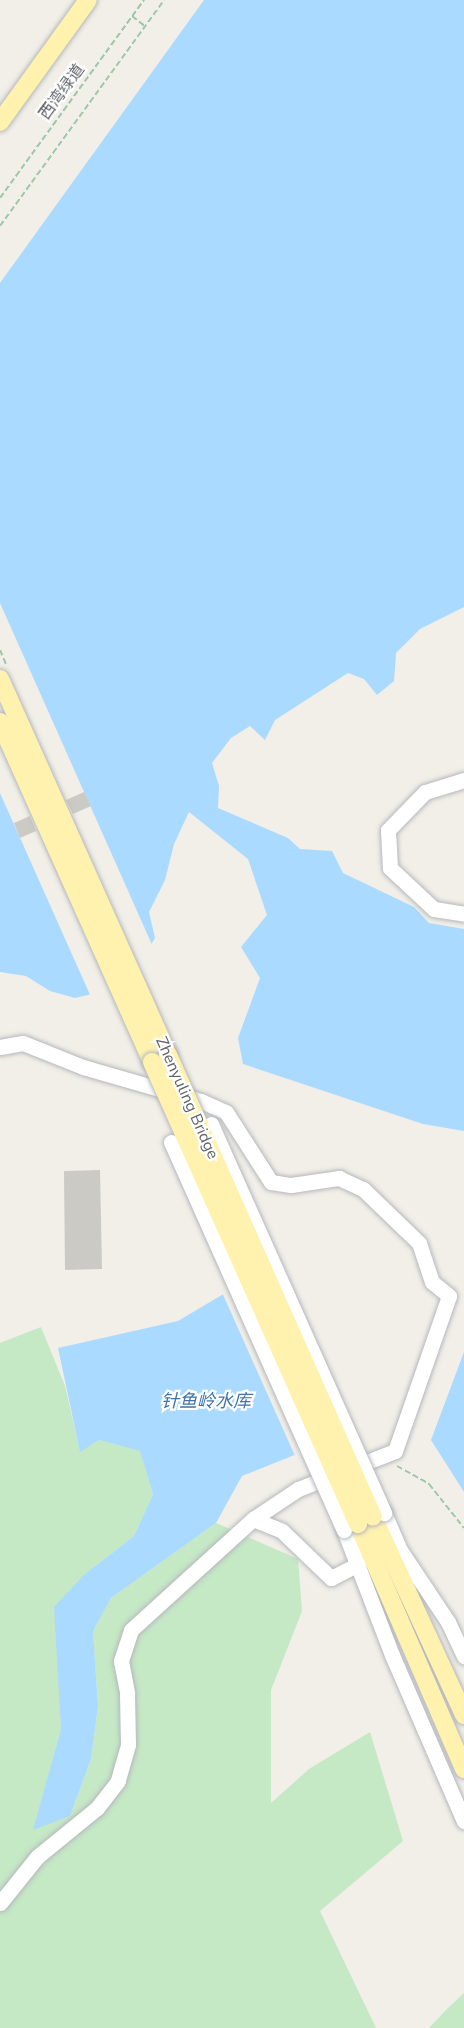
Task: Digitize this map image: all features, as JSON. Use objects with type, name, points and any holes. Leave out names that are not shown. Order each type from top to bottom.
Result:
[{"type":"main road","points":[[0,122],[88,0]]},
{"type":"main road","points":[[0,110],[36,72]]},
{"type":"main road","name":"Zhenyuling Bridge","points":[[0,679],[365,1521]]},
{"type":"main road","name":"Zhenyuling Bridge","points":[[0,722],[365,1521]]},
{"type":"main road","points":[[365,1521],[464,1715]]},
{"type":"main road","points":[[365,1521],[464,1769]]},
{"type":"street","points":[[464,780],[425,792],[388,830],[390,868],[434,909],[464,914]]},
{"type":"street","points":[[0,1047],[23,1042],[83,1067],[201,1101],[226,1113],[271,1182],[291,1185],[339,1178],[363,1189],[419,1243],[432,1282],[449,1296],[395,1451],[298,1489],[254,1519],[131,1630],[121,1661],[127,1693],[128,1745],[118,1781],[97,1808],[37,1857],[0,1903]]},
{"type":"street","points":[[211,1124],[365,1521],[359,1564],[392,1655],[464,1821]]},
{"type":"street","points":[[171,1142],[365,1521],[400,1550],[448,1622],[464,1657]]},
{"type":"street","points":[[254,1519],[282,1531],[331,1578],[359,1564]]},
{"type":"path","name":"西湾绿道","points":[[0,198],[144,0]]},
{"type":"path","points":[[0,226],[164,0]]},
{"type":"path","points":[[132,16],[145,26]]},
{"type":"path","points":[[382,1457],[429,1484],[464,1528]]},
{"type":"green space","points":[[41,1327],[65,1386],[80,1451],[99,1440],[141,1451],[153,1494],[134,1536],[85,1574],[59,1671],[61,1729],[34,1829],[70,1816],[91,1759],[98,1706],[93,1631],[111,1598],[216,1523],[298,1559],[302,1611],[271,1690],[271,1803],[309,1769],[370,1732],[403,1841],[320,1911],[376,2028],[0,2028],[0,1343]]},
{"type":"green space","points":[[464,1993],[464,2028],[429,2028],[446,2010]]},
{"type":"water","points":[[204,0],[464,0],[464,607],[420,629],[396,653],[394,681],[377,695],[364,679],[348,673],[275,720],[265,740],[250,726],[231,738],[212,763],[219,786],[218,808],[288,838],[300,849],[332,851],[343,873],[414,907],[429,923],[464,929],[464,1131],[423,1124],[243,1064],[238,1038],[260,978],[241,947],[267,915],[248,859],[189,812],[174,844],[165,880],[149,912],[155,938],[126,986],[75,998],[50,991],[26,976],[0,972],[0,283]]},
{"type":"water","name":"针鱼岭水库","points":[[242,1283],[317,1446],[242,1476],[216,1523],[111,1598],[93,1631],[98,1706],[91,1759],[70,1816],[33,1830],[61,1729],[54,1607],[85,1574],[134,1536],[153,1494],[140,1451],[99,1440],[80,1452],[58,1348],[178,1321]]},
{"type":"water","points":[[464,1352],[464,1492],[431,1440]]},
{"type":"pier","points":[[0,603],[153,947],[127,988],[91,997],[0,793]]},
{"type":"pier","points":[[241,1280],[319,1449],[296,1458],[221,1290]]},
{"type":"building","points":[[84,792],[91,806],[73,814],[66,800]]},
{"type":"building","points":[[30,816],[36,831],[20,838],[14,823]]},
{"type":"building","points":[[100,1170],[102,1269],[65,1270],[64,1171]]}]
